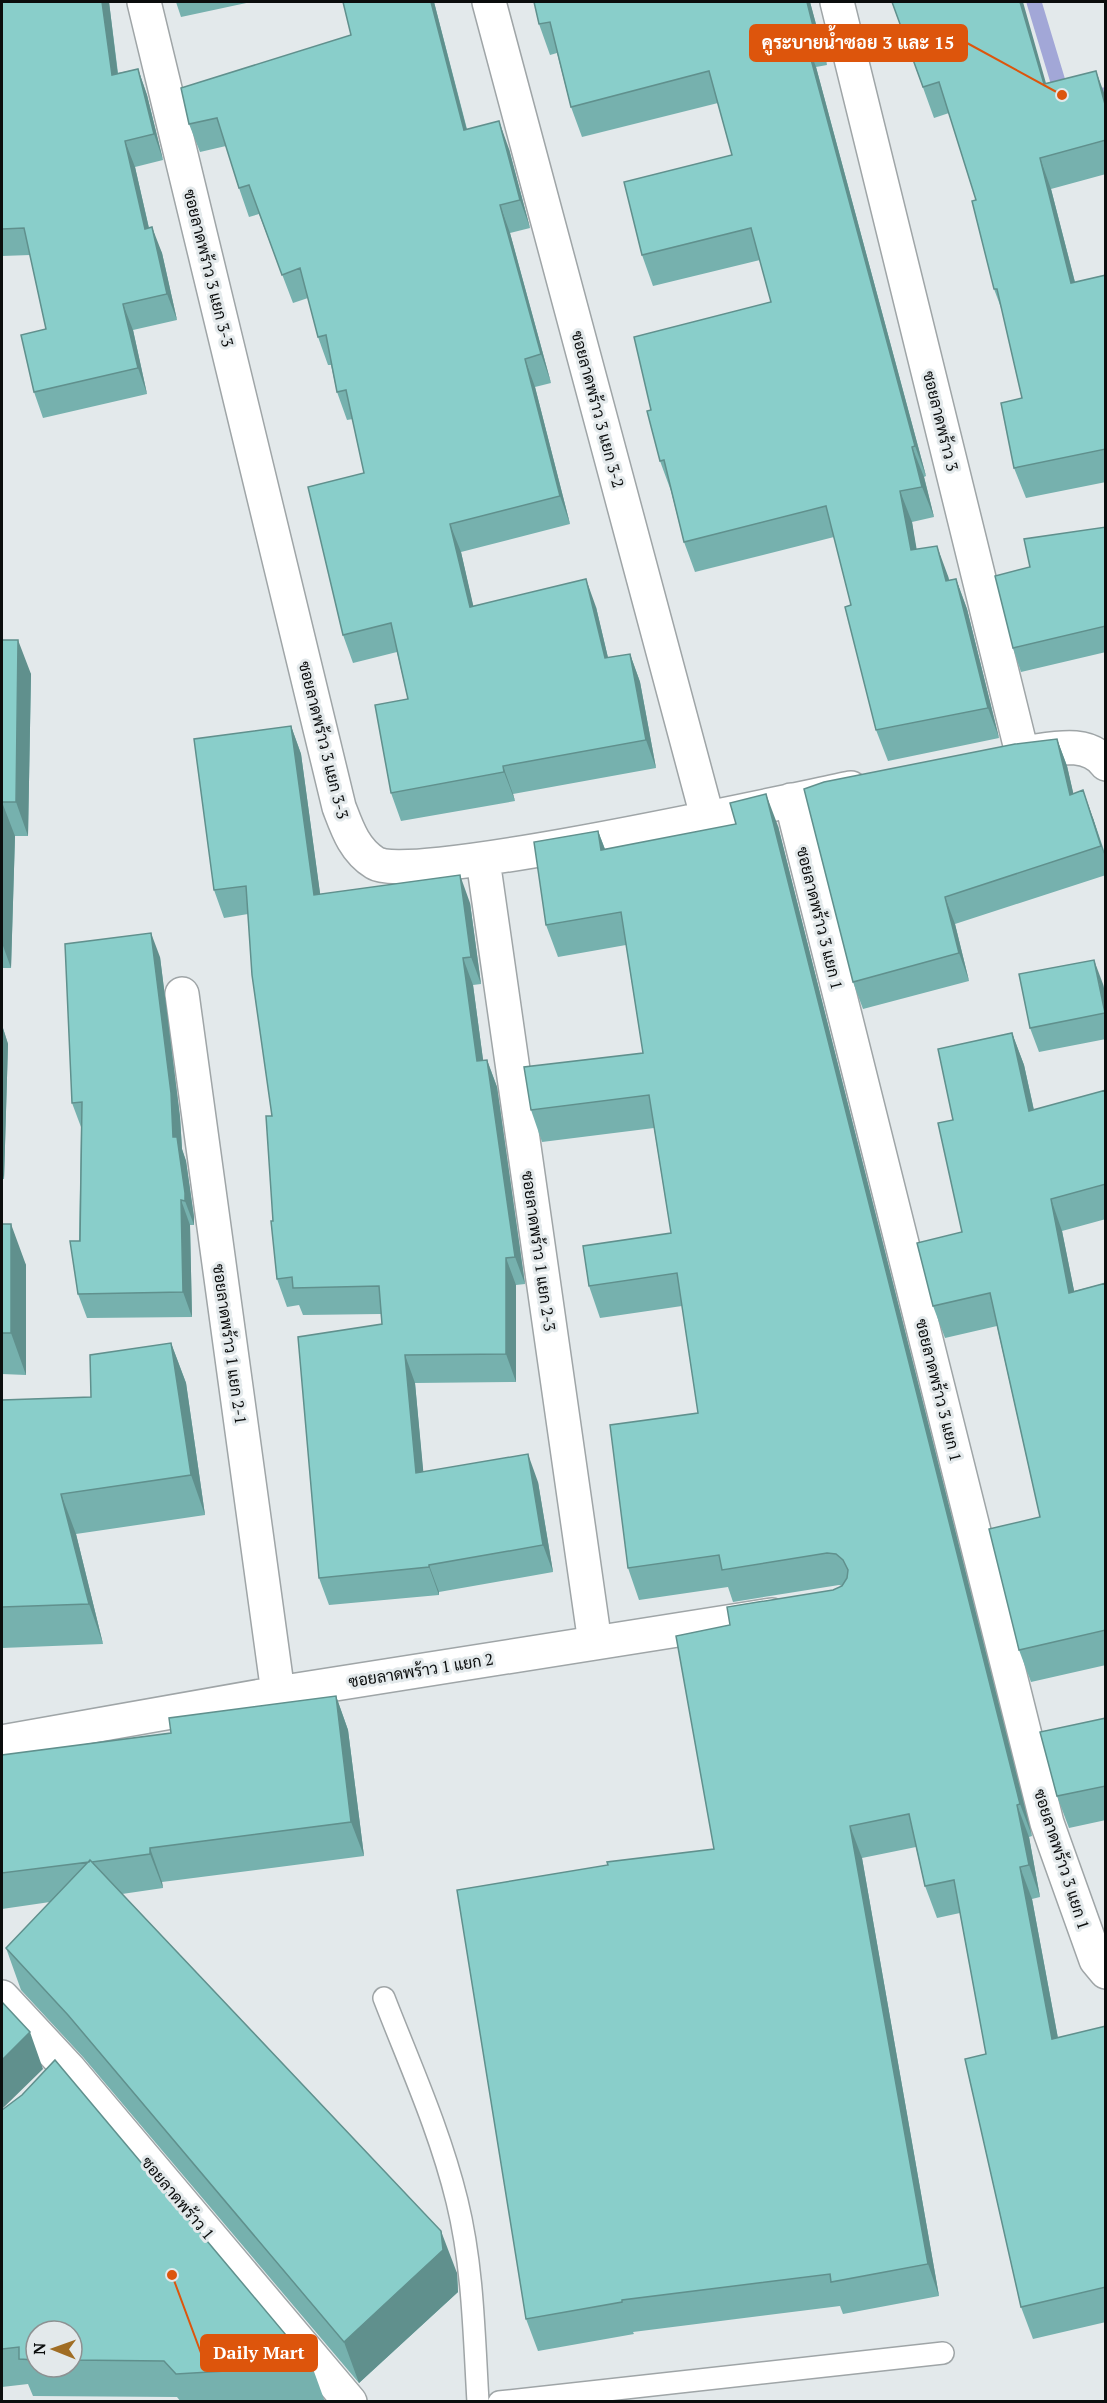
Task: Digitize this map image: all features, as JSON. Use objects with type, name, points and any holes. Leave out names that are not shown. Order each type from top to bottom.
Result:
[{"type":"street","name":"ซอยลาดพร้าว 3 แยก 3-3","points":[[144,2],[339,807],[353,842],[376,864],[412,867],[483,860],[883,781]]},
{"type":"street","name":"ซอยลาดพร้าว 3 แยก 3-2","points":[[489,2],[706,816]]},
{"type":"street","name":"ซอยลาดพร้าว 3","points":[[847,4],[1022,753]]},
{"type":"street","points":[[987,760],[1022,753],[1078,747],[1099,755],[1106,765]]},
{"type":"street","name":"ซอยลาดพร้าว 3 แยก 1","points":[[791,800],[1047,1823],[1096,1960],[1106,1972]]},
{"type":"street","name":"ซอยลาดพร้าว 1 แยก 2-3","points":[[483,860],[595,1642]]},
{"type":"street","name":"ซอยลาดพร้าว 1 แยก 2-1","points":[[182,994],[278,1693]]},
{"type":"street","name":"ซอยลาดพร้าว 1 แยก 2","points":[[2,1742],[278,1693],[806,1610]]},
{"type":"street","name":"ซอยลาดพร้าว 1","points":[[2,1997],[69,2069],[350,2402]]},
{"type":"street","points":[[46,2093],[69,2069]]},
{"type":"lane","points":[[384,1998],[439,2140],[457,2201],[470,2278],[478,2402]]},
{"type":"lane","points":[[499,2402],[943,2354]]},
{"type":"building","points":[[2,2],[102,2],[112,75],[138,69],[154,134],[125,141],[145,229],[152,227],[167,294],[123,304],[138,368],[34,392],[21,335],[46,329],[24,228],[2,229]]},
{"type":"building","points":[[343,2],[431,2],[464,130],[499,121],[520,200],[500,205],[541,354],[525,359],[560,496],[450,524],[470,607],[586,579],[605,658],[630,654],[646,740],[503,766],[504,772],[391,793],[375,705],[408,699],[391,623],[343,635],[308,487],[364,473],[346,390],[337,392],[326,335],[318,337],[300,268],[282,275],[249,185],[239,188],[217,118],[189,124],[181,88],[351,35]]},
{"type":"building","points":[[534,2],[807,2],[815,34],[805,37],[915,446],[912,447],[922,487],[900,491],[911,550],[937,546],[946,581],[956,579],[988,708],[876,730],[845,607],[851,605],[826,506],[684,542],[664,460],[660,461],[647,411],[651,410],[634,337],[771,302],[751,228],[642,255],[624,182],[732,155],[709,71],[571,107],[550,22],[539,24]]},
{"type":"building","points":[[892,2],[1020,2],[1044,84],[1096,71],[1106,108],[1106,140],[1040,158],[1071,283],[1106,275],[1106,449],[1014,468],[1001,403],[1022,398],[997,289],[994,289],[972,201],[976,200],[939,82],[923,87]]},
{"type":"building","points":[[1106,527],[1106,626],[1013,648],[995,576],[1030,567],[1024,539]]},
{"type":"building","points":[[2,640],[18,640],[16,802],[2,802]]},
{"type":"building","points":[[291,726],[314,895],[460,875],[471,957],[463,958],[477,1061],[487,1060],[515,1257],[506,1258],[506,1354],[405,1355],[416,1473],[528,1454],[543,1545],[429,1565],[429,1567],[319,1578],[298,1337],[382,1324],[379,1286],[293,1288],[292,1277],[277,1279],[271,1221],[273,1221],[266,1116],[272,1116],[252,975],[246,886],[214,890],[194,739]]},
{"type":"building","points":[[1057,739],[1070,795],[1083,790],[1101,846],[945,897],[959,953],[853,982],[804,789],[824,782],[1015,744]]},
{"type":"building","points":[[766,794],[1020,1804],[1017,1805],[1029,1865],[1020,1867],[1052,2039],[1106,2026],[1106,2287],[1021,2307],[965,2059],[986,2054],[954,1880],[925,1886],[909,1814],[850,1826],[928,2264],[831,2282],[830,2274],[622,2300],[622,2302],[526,2319],[457,1890],[608,1865],[607,1862],[714,1849],[676,1636],[730,1625],[727,1607],[833,1590],[842,1586],[847,1578],[848,1570],[843,1560],[836,1554],[827,1553],[722,1570],[719,1555],[628,1568],[610,1425],[698,1413],[677,1273],[589,1286],[583,1246],[671,1233],[649,1095],[531,1110],[524,1067],[643,1053],[621,912],[546,925],[534,842],[598,831],[601,850],[736,824],[730,803]]},
{"type":"building","points":[[151,933],[171,1093],[173,1137],[177,1137],[185,1193],[185,1201],[181,1200],[183,1292],[78,1294],[70,1241],[80,1241],[82,1102],[72,1103],[65,944]]},
{"type":"building","points":[[1094,960],[1105,1013],[1030,1028],[1019,974]]},
{"type":"building","points":[[1012,1033],[1029,1111],[1106,1090],[1106,1184],[1051,1199],[1069,1293],[1106,1283],[1106,1630],[1019,1650],[989,1529],[1040,1517],[990,1293],[933,1306],[917,1243],[962,1232],[938,1123],[953,1120],[938,1049]]},
{"type":"building","points":[[2,1224],[11,1224],[11,1333],[2,1333]]},
{"type":"building","points":[[171,1343],[191,1475],[61,1494],[89,1604],[2,1607],[2,1400],[91,1397],[90,1355]]},
{"type":"building","points":[[336,1696],[351,1822],[150,1848],[150,1854],[2,1873],[2,1755],[171,1733],[169,1718]]},
{"type":"building","points":[[1106,1718],[1106,1786],[1057,1796],[1040,1732]]},
{"type":"building","points":[[90,1860],[441,2231],[443,2250],[344,2342],[68,2015],[6,1948]]},
{"type":"building","points":[[2,2002],[30,2032],[2,2060]]},
{"type":"building","points":[[55,2060],[312,2366],[176,2374],[164,2361],[84,2360],[84,2319],[24,2319],[24,2359],[19,2359],[19,2347],[2,2349],[2,2110],[22,2095]]},
{"type":"waterway","points":[[1034,2],[1062,95],[1106,95]]},
{"type":"place","name":"คูระบายน้ำซอย 3 และ 15","points":[[1062,95]]},
{"type":"place","name":"Daily Mart","points":[[172,2275]]}]
